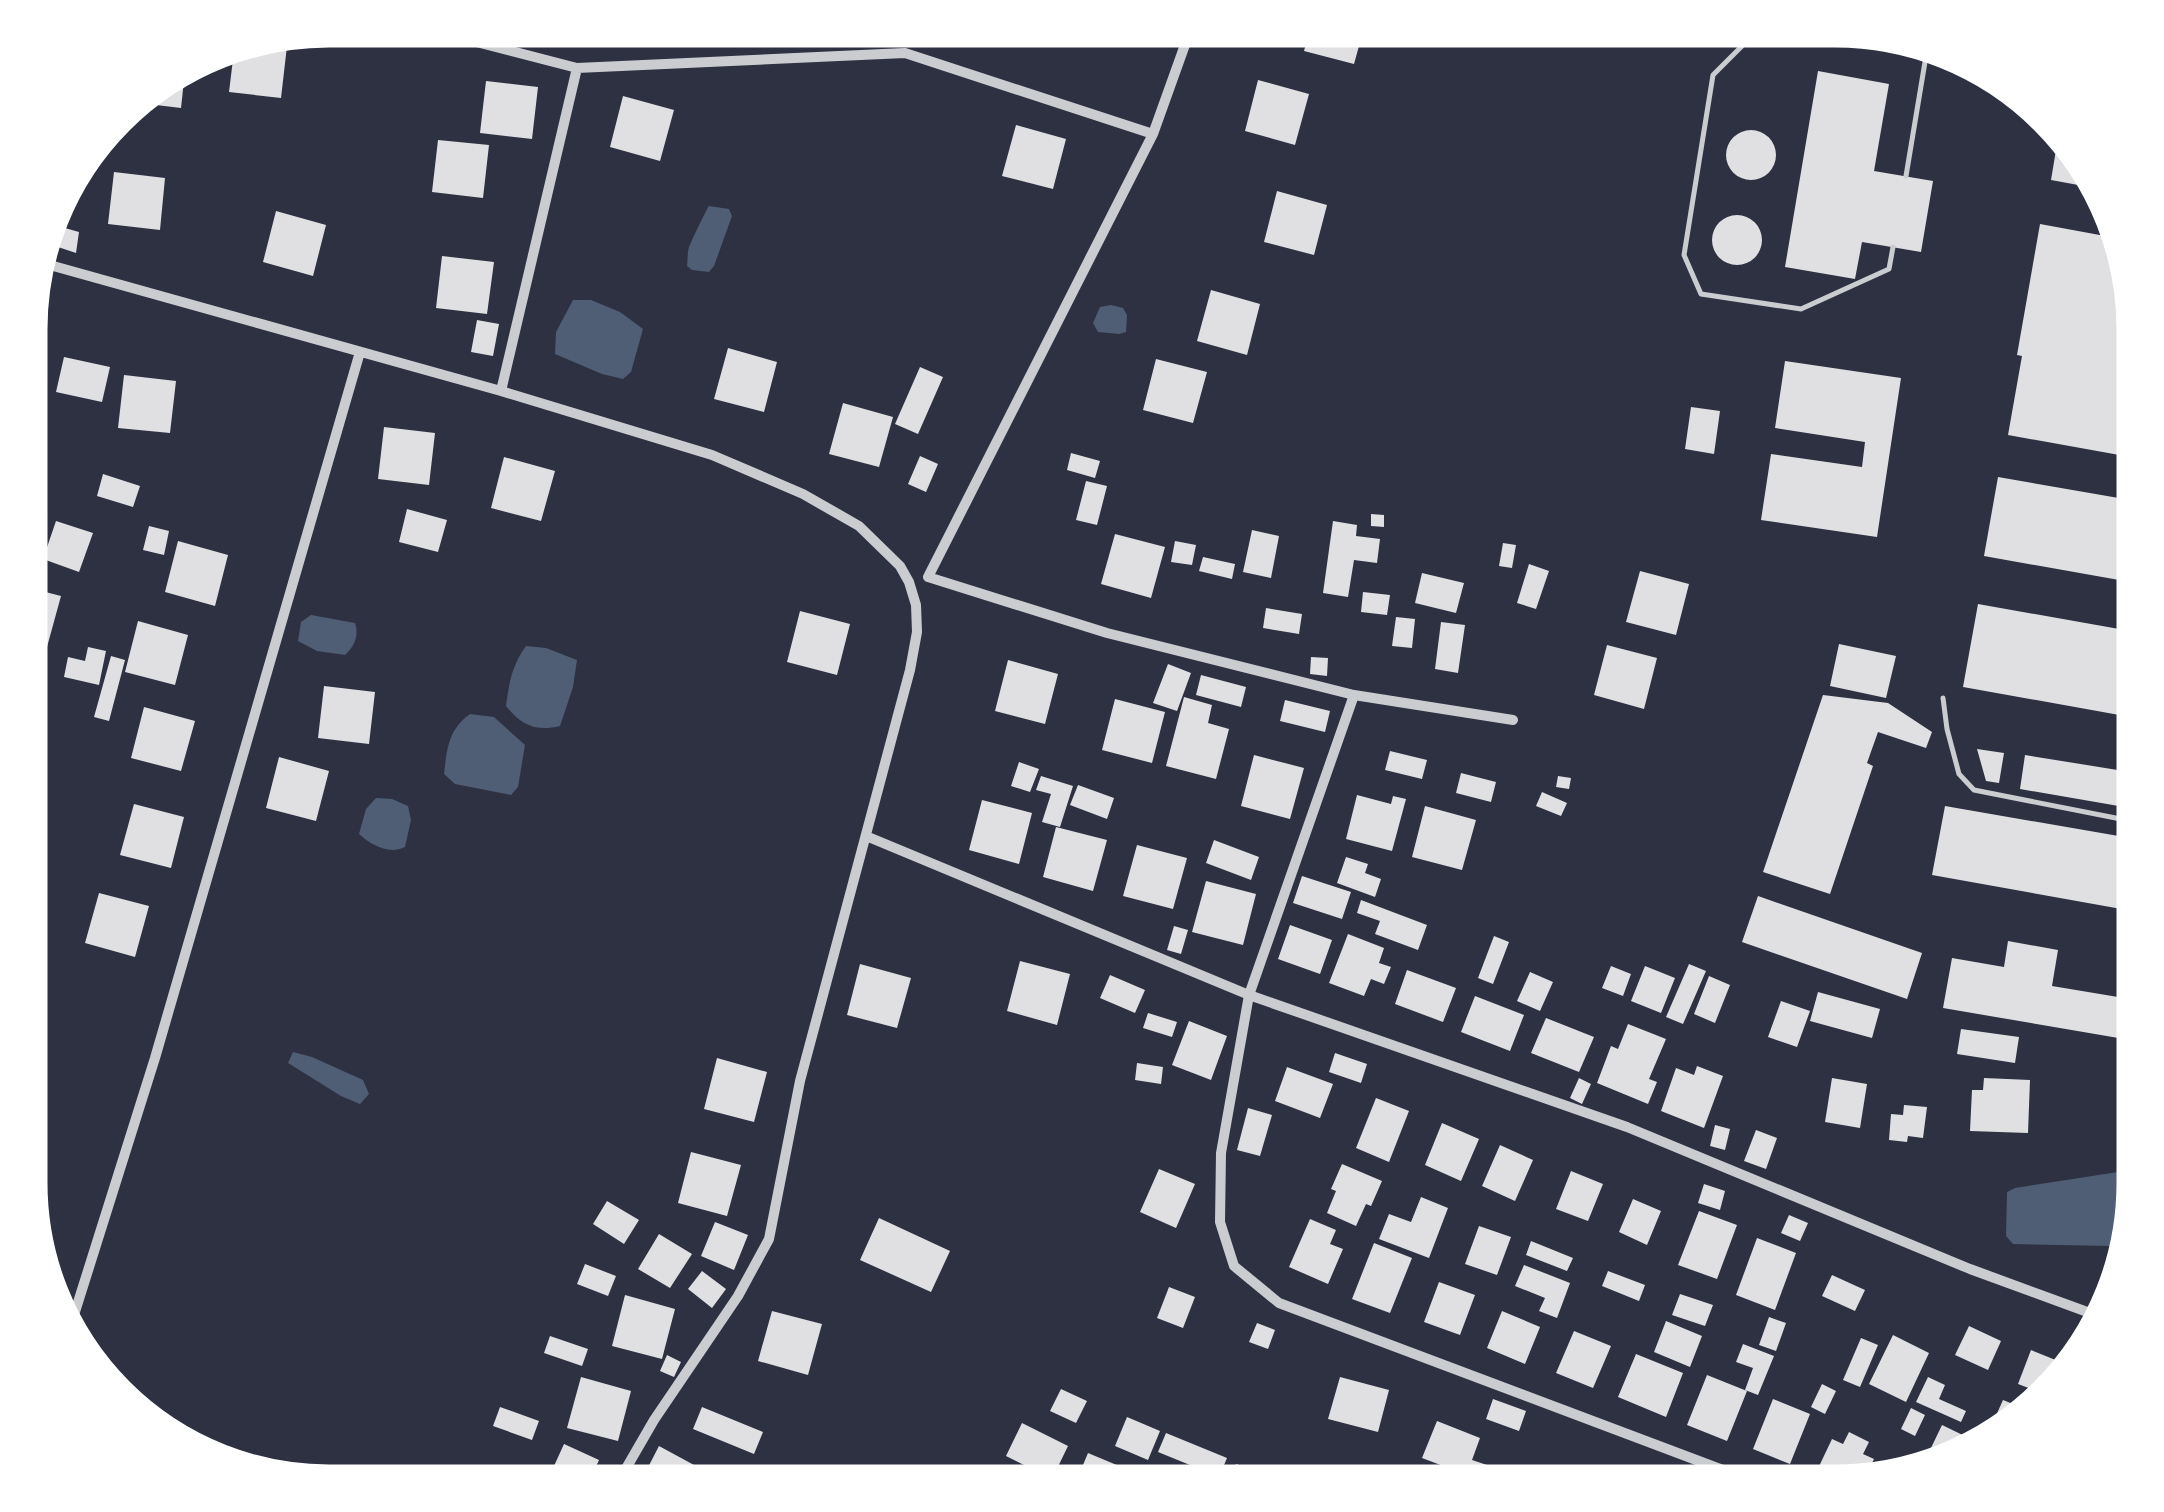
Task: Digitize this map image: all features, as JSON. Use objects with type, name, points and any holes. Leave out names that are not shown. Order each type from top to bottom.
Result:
[{"type":"street","points":[[488,45],[577,68],[905,53],[1153,134]]},
{"type":"street","points":[[928,576],[1153,134],[1185,46]]},
{"type":"street","points":[[501,392],[577,68]]},
{"type":"street","points":[[53,266],[712,454],[803,494],[859,526],[900,566],[909,582],[916,606],[917,632],[910,670],[800,1081],[770,1239],[738,1296],[627,1466]]},
{"type":"street","points":[[75,1310],[155,1058],[360,352]]},
{"type":"street","points":[[909,582],[928,576],[1107,633],[1354,695],[1514,720]]},
{"type":"street","points":[[1354,695],[1249,995],[1221,1153],[1220,1222],[1234,1266],[1279,1303],[1715,1467]]},
{"type":"street","points":[[866,836],[1249,995],[1627,1128],[2088,1312]]},
{"type":"lane","points":[[1742,46],[1713,74],[1684,254],[1701,294],[1801,309],[1889,270],[1893,247]]},
{"type":"lane","points":[[1906,176],[1925,61]]},
{"type":"lane","points":[[1943,698],[1959,774],[1974,790],[2118,818]]},
{"type":"water","points":[[709,206],[729,209],[732,216],[714,266],[709,272],[692,270],[687,266],[688,249]]},
{"type":"water","points":[[573,300],[591,300],[620,312],[643,329],[631,372],[623,379],[555,354],[556,332]]},
{"type":"water","points":[[1100,307],[1123,308],[1127,315],[1126,332],[1098,332],[1093,323]]},
{"type":"water","points":[[311,615],[355,623],[355,640],[345,655],[317,651],[298,641],[301,622]]},
{"type":"water","points":[[526,646],[546,648],[577,660],[560,726],[530,725],[506,706],[512,674]]},
{"type":"water","points":[[470,714],[494,717],[525,745],[518,787],[511,795],[455,784],[444,774],[453,733]]},
{"type":"water","points":[[376,798],[408,806],[411,820],[405,847],[380,848],[359,834],[366,809]]},
{"type":"water","points":[[293,1052],[363,1080],[369,1094],[360,1104],[341,1096],[288,1063]]},
{"type":"water","points":[[2118,1172],[2112,1245],[2013,1244],[2006,1236],[2007,1192]]},
{"type":"building","points":[[1305,46],[1359,46],[1354,64],[1304,51]]},
{"type":"building","points":[[287,48],[281,98],[229,92],[233,62]]},
{"type":"building","points":[[1818,71],[1889,84],[1874,171],[1933,181],[1921,252],[1862,242],[1855,279],[1785,267]]},
{"type":"building","points":[[1258,80],[1309,94],[1295,145],[1245,131]]},
{"type":"building","points":[[486,81],[538,87],[532,139],[480,133]]},
{"type":"building","points":[[183,85],[181,108],[156,105]]},
{"type":"building","points":[[623,96],[674,110],[660,161],[610,147]]},
{"type":"building","points":[[1016,125],[1066,139],[1053,189],[1002,176]]},
{"type":"building","points":[[1751,130],[1769,137],[1776,155],[1769,173],[1751,180],[1733,173],[1726,155],[1733,137]]},
{"type":"building","points":[[438,140],[489,145],[483,198],[432,192]]},
{"type":"building","points":[[2056,151],[2080,185],[2051,180]]},
{"type":"building","points":[[114,172],[165,178],[160,230],[108,224]]},
{"type":"building","points":[[1277,191],[1327,205],[1314,255],[1264,242]]},
{"type":"building","points":[[276,211],[326,225],[313,276],[263,262]]},
{"type":"building","points":[[1727,216],[1747,216],[1761,230],[1761,250],[1747,264],[1727,264],[1713,250],[1713,230]]},
{"type":"building","points":[[2040,224],[2103,236],[2114,274],[2118,311],[2118,455],[2008,435],[2022,356],[2017,355]]},
{"type":"building","points":[[64,228],[79,232],[76,253],[58,247]]},
{"type":"building","points":[[442,256],[494,262],[487,314],[436,308]]},
{"type":"building","points":[[1211,290],[1260,304],[1247,355],[1197,341]]},
{"type":"building","points":[[477,320],[499,324],[493,356],[471,352]]},
{"type":"building","points":[[728,348],[777,362],[764,412],[714,399]]},
{"type":"building","points":[[64,357],[110,367],[102,402],[56,392]]},
{"type":"building","points":[[1156,359],[1207,372],[1193,423],[1143,410]]},
{"type":"building","points":[[1785,361],[1901,378],[1877,537],[1761,520],[1771,454],[1862,467],[1865,442],[1775,428]]},
{"type":"building","points":[[920,367],[943,377],[918,434],[895,424]]},
{"type":"building","points":[[124,375],[176,381],[170,433],[118,428]]},
{"type":"building","points":[[843,403],[893,417],[879,467],[829,454]]},
{"type":"building","points":[[1691,407],[1720,411],[1714,454],[1685,449]]},
{"type":"building","points":[[384,427],[435,433],[429,485],[378,479]]},
{"type":"building","points":[[1071,453],[1100,461],[1095,478],[1067,470]]},
{"type":"building","points":[[920,456],[938,464],[926,492],[908,484]]},
{"type":"building","points":[[504,457],[555,471],[541,521],[491,508]]},
{"type":"building","points":[[103,474],[140,486],[133,507],[97,496]]},
{"type":"building","points":[[1998,477],[2118,498],[2118,580],[1984,556]]},
{"type":"building","points":[[1086,481],[1107,486],[1097,525],[1076,520]]},
{"type":"building","points":[[407,509],[447,520],[438,552],[399,542]]},
{"type":"building","points":[[1371,514],[1384,515],[1384,527],[1371,526]]},
{"type":"building","points":[[56,521],[93,533],[79,572],[45,560]]},
{"type":"building","points":[[1333,521],[1357,525],[1356,536],[1380,539],[1377,563],[1354,560],[1348,597],[1323,593]]},
{"type":"building","points":[[149,526],[169,531],[164,555],[143,550]]},
{"type":"building","points":[[1252,530],[1279,536],[1271,578],[1243,572]]},
{"type":"building","points":[[1115,534],[1165,547],[1151,598],[1101,584]]},
{"type":"building","points":[[178,541],[228,555],[215,606],[165,592]]},
{"type":"building","points":[[1175,541],[1196,545],[1192,565],[1171,562]]},
{"type":"building","points":[[1503,543],[1516,545],[1512,568],[1499,566]]},
{"type":"building","points":[[1203,557],[1235,564],[1232,579],[1199,571]]},
{"type":"building","points":[[1529,564],[1549,571],[1536,609],[1517,603]]},
{"type":"building","points":[[1640,571],[1689,584],[1676,635],[1626,622]]},
{"type":"building","points":[[1422,573],[1464,583],[1456,613],[1415,603]]},
{"type":"building","points":[[45,592],[61,596],[45,647]]},
{"type":"building","points":[[1363,592],[1390,595],[1387,615],[1361,612]]},
{"type":"building","points":[[1978,604],[2118,629],[2118,715],[1963,687]]},
{"type":"building","points":[[1266,608],[1302,614],[1299,634],[1263,628]]},
{"type":"building","points":[[800,611],[850,624],[837,675],[787,662]]},
{"type":"building","points":[[1396,617],[1415,619],[1412,648],[1392,646]]},
{"type":"building","points":[[138,621],[188,635],[175,685],[125,672]]},
{"type":"building","points":[[1441,622],[1465,625],[1458,673],[1435,669]]},
{"type":"building","points":[[1839,644],[1896,656],[1886,698],[1830,686]]},
{"type":"building","points":[[1607,645],[1657,658],[1644,709],[1594,695]]},
{"type":"building","points":[[88,647],[106,651],[99,685],[64,677],[68,657],[85,661]]},
{"type":"building","points":[[111,656],[125,660],[109,721],[94,717]]},
{"type":"building","points":[[1311,657],[1328,658],[1327,676],[1310,674]]},
{"type":"building","points":[[1008,660],[1058,674],[1045,724],[995,711]]},
{"type":"building","points":[[1168,664],[1191,673],[1177,711],[1153,703]]},
{"type":"building","points":[[1201,675],[1246,687],[1241,707],[1196,695]]},
{"type":"building","points":[[324,686],[375,692],[369,744],[318,738]]},
{"type":"building","points":[[1823,695],[1888,703],[1932,732],[1926,748],[1878,732],[1867,763],[1873,766],[1830,894],[1763,872]]},
{"type":"building","points":[[1184,697],[1212,705],[1208,723],[1229,729],[1216,779],[1166,766]]},
{"type":"building","points":[[1115,699],[1165,712],[1152,763],[1102,750]]},
{"type":"building","points":[[1285,700],[1330,711],[1325,732],[1280,721]]},
{"type":"building","points":[[144,707],[195,721],[181,771],[131,758]]},
{"type":"building","points":[[1977,749],[2004,753],[1999,783],[1986,781]]},
{"type":"building","points":[[1390,751],[1427,760],[1422,779],[1385,770]]},
{"type":"building","points":[[1254,755],[1304,768],[1290,819],[1241,806]]},
{"type":"building","points":[[2025,755],[2118,770],[2118,806],[2020,789]]},
{"type":"building","points":[[279,757],[329,771],[316,821],[266,808]]},
{"type":"building","points":[[1019,762],[1039,769],[1030,792],[1011,786]]},
{"type":"building","points":[[1461,773],[1496,782],[1491,802],[1456,793]]},
{"type":"building","points":[[1041,776],[1073,786],[1060,827],[1042,822],[1051,794],[1036,790]]},
{"type":"building","points":[[1558,776],[1571,778],[1569,789],[1556,787]]},
{"type":"building","points":[[1078,785],[1114,798],[1107,819],[1070,805]]},
{"type":"building","points":[[1542,792],[1567,803],[1561,816],[1536,806]]},
{"type":"building","points":[[1357,795],[1391,804],[1393,796],[1406,799],[1392,851],[1346,839]]},
{"type":"building","points":[[982,800],[1032,813],[1019,864],[969,850]]},
{"type":"building","points":[[134,804],[184,817],[171,868],[120,855]]},
{"type":"building","points":[[1425,806],[1476,820],[1462,870],[1412,857]]},
{"type":"building","points":[[1945,806],[2118,836],[2118,908],[1932,875]]},
{"type":"building","points":[[1056,827],[1107,840],[1093,891],[1043,877]]},
{"type":"building","points":[[1214,840],[1259,857],[1251,880],[1206,863]]},
{"type":"building","points":[[1137,845],[1187,858],[1173,909],[1123,896]]},
{"type":"building","points":[[1346,857],[1368,864],[1365,873],[1381,879],[1375,897],[1337,883]]},
{"type":"building","points":[[1302,876],[1351,892],[1342,919],[1293,903]]},
{"type":"building","points":[[1206,881],[1256,894],[1243,945],[1192,932]]},
{"type":"building","points":[[99,893],[149,906],[135,957],[85,943]]},
{"type":"building","points":[[1758,896],[1922,953],[1907,999],[1742,942]]},
{"type":"building","points":[[1361,900],[1427,925],[1418,950],[1375,934],[1380,921],[1357,913]]},
{"type":"building","points":[[1290,925],[1332,940],[1320,974],[1278,959]]},
{"type":"building","points":[[1174,926],[1188,930],[1181,954],[1167,950]]},
{"type":"building","points":[[1348,934],[1384,948],[1379,963],[1391,967],[1384,984],[1371,979],[1364,996],[1329,983]]},
{"type":"building","points":[[1494,936],[1509,942],[1493,984],[1478,978]]},
{"type":"building","points":[[2008,941],[2058,950],[2052,986],[2118,997],[2118,1038],[1943,1008],[1952,958],[2004,967]]},
{"type":"building","points":[[1020,961],[1070,974],[1057,1025],[1007,1011]]},
{"type":"building","points":[[860,964],[911,978],[897,1028],[847,1015]]},
{"type":"building","points":[[1689,964],[1706,971],[1683,1024],[1666,1017]]},
{"type":"building","points":[[1611,966],[1631,974],[1623,996],[1602,988]]},
{"type":"building","points":[[1645,966],[1675,978],[1661,1013],[1631,1001]]},
{"type":"building","points":[[1407,970],[1456,988],[1443,1022],[1395,1004]]},
{"type":"building","points":[[1530,972],[1553,982],[1540,1011],[1517,1001]]},
{"type":"building","points":[[1110,975],[1145,990],[1135,1013],[1100,998]]},
{"type":"building","points":[[1709,976],[1730,985],[1715,1023],[1694,1014]]},
{"type":"building","points":[[1818,992],[1880,1009],[1872,1038],[1810,1021]]},
{"type":"building","points":[[1475,996],[1524,1015],[1510,1051],[1461,1032]]},
{"type":"building","points":[[1781,1001],[1810,1011],[1797,1047],[1768,1037]]},
{"type":"building","points":[[1148,1013],[1177,1022],[1172,1037],[1143,1028]]},
{"type":"building","points":[[1546,1018],[1594,1037],[1579,1072],[1531,1053]]},
{"type":"building","points":[[1189,1021],[1227,1036],[1211,1080],[1172,1065]]},
{"type":"building","points":[[1628,1024],[1666,1039],[1649,1079],[1657,1082],[1648,1104],[1597,1083],[1611,1046],[1618,1049]]},
{"type":"building","points":[[1961,1029],[2019,1037],[2015,1063],[1957,1054]]},
{"type":"building","points":[[1335,1053],[1367,1064],[1361,1083],[1329,1072]]},
{"type":"building","points":[[717,1058],[767,1072],[754,1122],[704,1109]]},
{"type":"building","points":[[1137,1063],[1163,1067],[1161,1084],[1135,1080]]},
{"type":"building","points":[[1697,1066],[1723,1076],[1704,1128],[1661,1111],[1676,1068],[1694,1075]]},
{"type":"building","points":[[1287,1067],[1333,1084],[1320,1118],[1275,1101]]},
{"type":"building","points":[[1579,1078],[1591,1084],[1582,1104],[1570,1098]]},
{"type":"building","points":[[1832,1078],[1867,1084],[1860,1128],[1825,1122]]},
{"type":"building","points":[[1984,1078],[2030,1080],[2028,1133],[1970,1131],[1972,1090],[1983,1090]]},
{"type":"building","points":[[1376,1098],[1409,1111],[1389,1162],[1356,1148]]},
{"type":"building","points":[[1904,1105],[1927,1107],[1923,1138],[1908,1136],[1907,1142],[1889,1140],[1891,1114],[1903,1115]]},
{"type":"building","points":[[1248,1108],[1272,1115],[1260,1156],[1237,1150]]},
{"type":"building","points":[[1442,1123],[1479,1139],[1461,1181],[1425,1165]]},
{"type":"building","points":[[1715,1125],[1730,1129],[1725,1150],[1710,1146]]},
{"type":"building","points":[[1756,1130],[1777,1138],[1766,1169],[1744,1161]]},
{"type":"building","points":[[1500,1145],[1533,1160],[1515,1201],[1482,1186]]},
{"type":"building","points":[[691,1152],[741,1165],[727,1216],[678,1203]]},
{"type":"building","points":[[1342,1164],[1382,1181],[1356,1226],[1327,1213],[1336,1191],[1331,1189]]},
{"type":"building","points":[[1159,1169],[1195,1184],[1176,1228],[1140,1212]]},
{"type":"building","points":[[1571,1171],[1603,1184],[1588,1221],[1556,1209]]},
{"type":"building","points":[[1704,1184],[1725,1191],[1720,1210],[1698,1203]]},
{"type":"building","points":[[1421,1197],[1448,1208],[1429,1258],[1379,1239],[1389,1214],[1411,1222]]},
{"type":"building","points":[[1633,1199],[1661,1211],[1647,1245],[1619,1232]]},
{"type":"building","points":[[607,1201],[639,1220],[624,1244],[593,1224]]},
{"type":"building","points":[[1699,1211],[1737,1225],[1717,1279],[1678,1265]]},
{"type":"building","points":[[1789,1215],[1808,1223],[1800,1241],[1781,1233]]},
{"type":"building","points":[[879,1218],[950,1251],[931,1292],[860,1260]]},
{"type":"building","points":[[1310,1219],[1336,1230],[1330,1244],[1343,1249],[1328,1284],[1289,1267]]},
{"type":"building","points":[[715,1222],[748,1235],[734,1270],[701,1256]]},
{"type":"building","points":[[1479,1226],[1511,1237],[1497,1275],[1465,1264]]},
{"type":"building","points":[[659,1234],[692,1254],[670,1288],[638,1269]]},
{"type":"building","points":[[1757,1238],[1796,1253],[1775,1310],[1736,1295]]},
{"type":"building","points":[[1531,1241],[1573,1258],[1567,1271],[1526,1255]]},
{"type":"building","points":[[1374,1243],[1412,1258],[1390,1313],[1352,1299]]},
{"type":"building","points":[[585,1264],[616,1276],[608,1296],[577,1284]]},
{"type":"building","points":[[1524,1265],[1570,1283],[1557,1318],[1539,1311],[1545,1298],[1515,1286]]},
{"type":"building","points":[[702,1271],[726,1289],[712,1308],[688,1289]]},
{"type":"building","points":[[1608,1271],[1645,1285],[1639,1301],[1602,1286]]},
{"type":"building","points":[[1832,1275],[1865,1290],[1855,1311],[1822,1296]]},
{"type":"building","points":[[1439,1282],[1475,1295],[1460,1335],[1424,1322]]},
{"type":"building","points":[[1169,1287],[1195,1297],[1183,1328],[1157,1318]]},
{"type":"building","points":[[1680,1294],[1713,1305],[1705,1326],[1672,1315]]},
{"type":"building","points":[[625,1295],[675,1309],[662,1359],[612,1346]]},
{"type":"building","points":[[772,1311],[822,1324],[808,1375],[758,1361]]},
{"type":"building","points":[[1502,1311],[1540,1327],[1525,1364],[1487,1348]]},
{"type":"building","points":[[1769,1317],[1786,1323],[1776,1351],[1759,1345]]},
{"type":"building","points":[[1666,1321],[1702,1336],[1690,1367],[1654,1352]]},
{"type":"building","points":[[1257,1323],[1275,1330],[1268,1349],[1249,1342]]},
{"type":"building","points":[[1969,1326],[2001,1341],[1988,1370],[1955,1355]]},
{"type":"building","points":[[1574,1331],[1611,1346],[1593,1388],[1556,1373]]},
{"type":"building","points":[[1893,1335],[1929,1353],[1906,1402],[1869,1384]]},
{"type":"building","points":[[550,1336],[588,1349],[582,1366],[544,1353]]},
{"type":"building","points":[[1861,1338],[1878,1345],[1860,1387],[1843,1380]]},
{"type":"building","points":[[1743,1344],[1774,1356],[1758,1395],[1745,1390],[1753,1368],[1736,1362]]},
{"type":"building","points":[[2031,1350],[2056,1360],[2031,1389],[2018,1384]]},
{"type":"building","points":[[1636,1354],[1683,1373],[1666,1417],[1618,1397]]},
{"type":"building","points":[[667,1355],[681,1362],[674,1377],[660,1371]]},
{"type":"building","points":[[1707,1375],[1747,1391],[1727,1441],[1687,1425]]},
{"type":"building","points":[[581,1377],[631,1391],[618,1441],[567,1428]]},
{"type":"building","points":[[1340,1377],[1389,1390],[1378,1432],[1328,1419]]},
{"type":"building","points":[[1928,1377],[1945,1385],[1939,1399],[1966,1411],[1961,1422],[1916,1402]]},
{"type":"building","points":[[1822,1384],[1836,1391],[1825,1414],[1811,1407]]},
{"type":"building","points":[[1061,1389],[1087,1401],[1076,1423],[1050,1411]]},
{"type":"building","points":[[1493,1399],[1526,1411],[1519,1431],[1486,1419]]},
{"type":"building","points":[[1773,1399],[1810,1414],[1790,1464],[1753,1449]]},
{"type":"building","points":[[2003,1400],[2013,1404],[2008,1408],[1995,1417]]},
{"type":"building","points":[[500,1407],[539,1421],[532,1440],[493,1426]]},
{"type":"building","points":[[702,1407],[763,1432],[754,1454],[693,1429]]},
{"type":"building","points":[[1911,1408],[1925,1415],[1915,1436],[1901,1429]]},
{"type":"building","points":[[1127,1417],[1160,1431],[1148,1460],[1115,1446]]},
{"type":"building","points":[[1437,1421],[1480,1438],[1472,1460],[1492,1467],[1445,1467],[1422,1458]]},
{"type":"building","points":[[1022,1423],[1068,1446],[1058,1466],[1027,1466],[1006,1456]]},
{"type":"building","points":[[1942,1425],[1964,1436],[1943,1445],[1931,1448]]},
{"type":"building","points":[[1849,1432],[1869,1442],[1863,1454],[1874,1459],[1871,1465],[1819,1467],[1832,1439],[1843,1444]]},
{"type":"building","points":[[1166,1433],[1227,1458],[1223,1467],[1189,1467],[1158,1452]]},
{"type":"building","points":[[564,1444],[599,1460],[596,1466],[554,1466]]},
{"type":"building","points":[[659,1446],[694,1465],[693,1466],[649,1466]]},
{"type":"building","points":[[1088,1453],[1120,1467],[1082,1467]]}]
